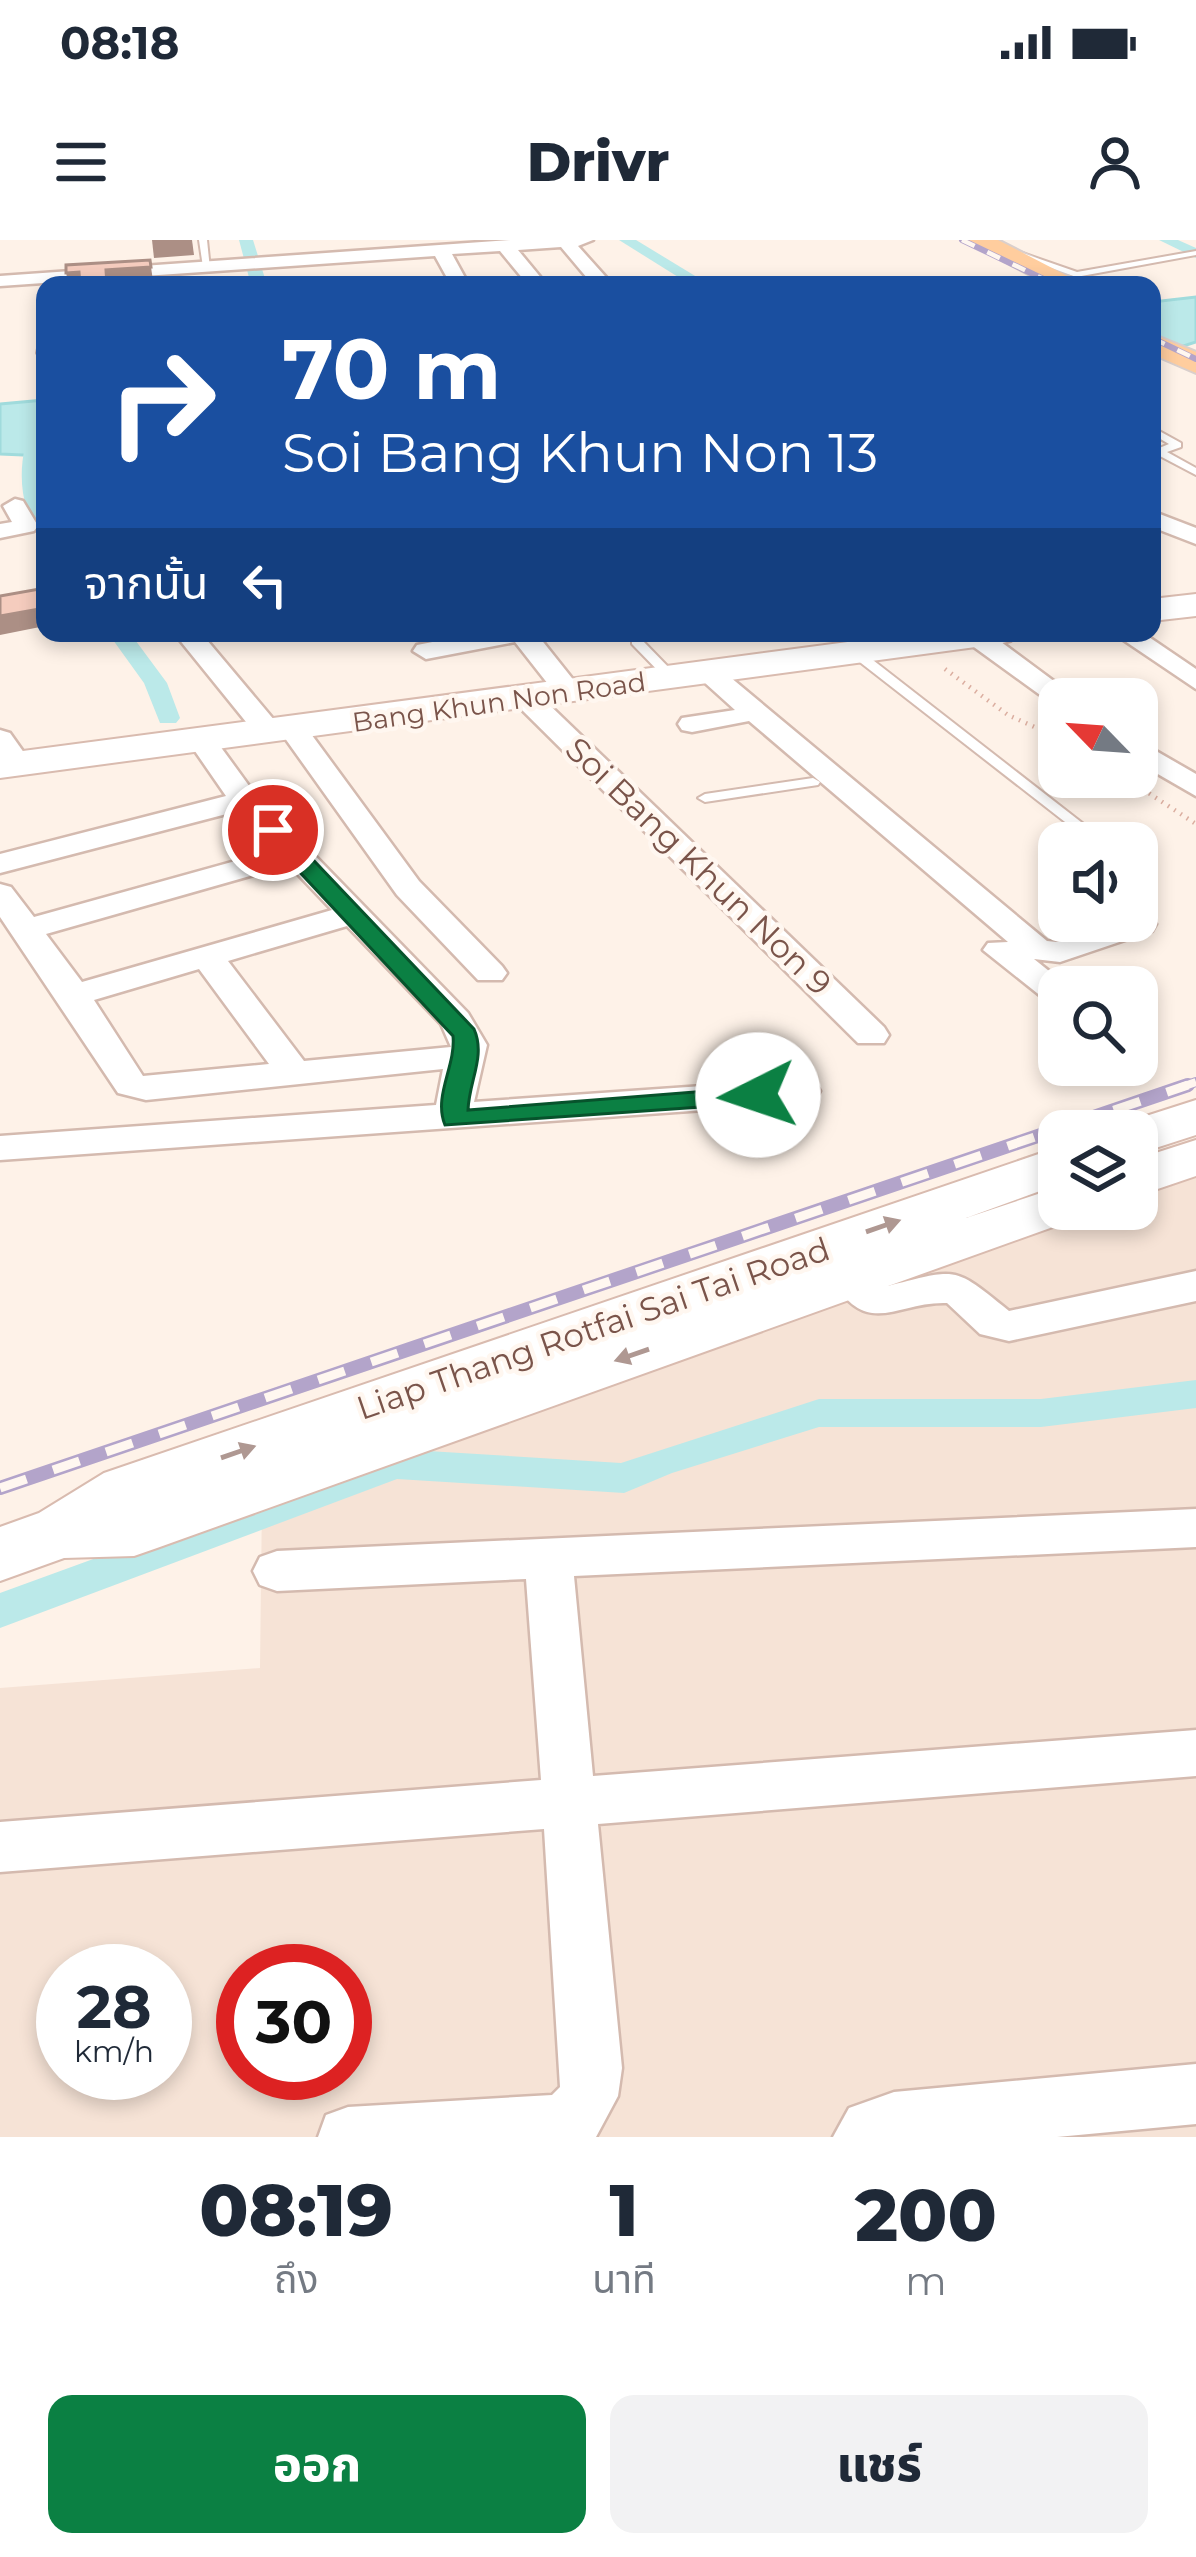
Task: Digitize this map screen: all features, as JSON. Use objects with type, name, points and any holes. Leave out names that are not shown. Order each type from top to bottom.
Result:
[{"type":"main road","points":[[994,257],[1046,276]]},
{"type":"main road","points":[[1161,327],[1196,344]]},
{"type":"main road","points":[[1161,347],[1196,364]]},
{"type":"main road","points":[[1161,610],[1194,608]]},
{"type":"main road","name":"Bang Khun Non Road","points":[[6,756],[281,731],[890,644]]},
{"type":"main road","points":[[1158,1130],[1196,1117]]},
{"type":"main road","points":[[1158,1171],[1196,1157]]},
{"type":"main road","name":"Liap Thang Rotfai Sai Tai Road","points":[[130,1510],[1038,1173]]},
{"type":"main road","name":"Liap Thang Rotfai Sai Tai Road","points":[[130,1510],[852,1278],[1038,1212]]},
{"type":"main road","points":[[0,1554],[130,1510]]},
{"type":"street","points":[[151,276],[308,251],[584,240]]},
{"type":"street","points":[[566,242],[594,276]]},
{"type":"street","points":[[505,246],[530,276]]},
{"type":"street","points":[[445,247],[456,276]]},
{"type":"street","points":[[76,276],[108,265],[133,276]]},
{"type":"street","points":[[0,281],[36,281]]},
{"type":"street","points":[[0,532],[26,526],[15,506]]},
{"type":"street","points":[[1161,522],[1196,539]]},
{"type":"street","points":[[1163,549],[1196,539]]},
{"type":"street","points":[[196,642],[281,731],[407,889],[490,973]]},
{"type":"street","points":[[426,651],[474,642]]},
{"type":"street","points":[[528,642],[569,692]]},
{"type":"street","points":[[996,642],[1039,678]]},
{"type":"street","points":[[1139,642],[1196,681]]},
{"type":"street","points":[[690,676],[1002,952],[1038,978]]},
{"type":"street","points":[[690,676],[1038,950],[1060,952],[1089,942]]},
{"type":"street","name":"Soi Bang Khun Non 9","points":[[526,698],[871,1035]]},
{"type":"street","points":[[692,724],[737,718]]},
{"type":"street","points":[[202,741],[244,800],[456,1021],[469,1045],[456,1087],[454,1119]]},
{"type":"street","points":[[1158,763],[1196,787]]},
{"type":"street","points":[[0,864],[244,800]]},
{"type":"street","points":[[25,930],[295,854]]},
{"type":"street","points":[[0,895],[74,994],[131,1085],[146,1088],[467,1056]]},
{"type":"street","points":[[74,994],[351,915]]},
{"type":"street","points":[[207,957],[309,1072],[316,1129]]},
{"type":"street","points":[[0,1148],[802,1091]]},
{"type":"street","points":[[852,1278],[860,1291],[884,1302],[938,1288],[958,1289],[995,1323],[1009,1326],[1196,1286]]},
{"type":"street","points":[[277,1571],[1196,1528]]},
{"type":"street","points":[[348,2137],[560,2125],[580,2114],[590,2098],[592,2068],[548,1557]]},
{"type":"street","points":[[0,1847],[1196,1753]]},
{"type":"street","points":[[863,2137],[870,2128],[894,2122],[1196,2094]]},
{"type":"lane","points":[[203,240],[207,267]]},
{"type":"lane","points":[[994,257],[1020,252],[1076,275],[1196,253]]},
{"type":"lane","points":[[1161,436],[1178,446],[1161,451]]},
{"type":"lane","points":[[1161,455],[1196,472]]},
{"type":"lane","points":[[638,642],[690,676]]},
{"type":"lane","points":[[890,644],[1079,822]]},
{"type":"lane","points":[[705,798],[813,782]]},
{"type":"path","points":[[890,644],[1038,729]]},
{"type":"path","points":[[1156,798],[1196,824]]},
{"type":"shaded area","points":[[1196,1168],[1196,2137],[0,2137],[0,1688],[260,1668],[262,1500],[1038,1224],[1038,1230],[1158,1230],[1158,1182]]},
{"type":"water","points":[[1196,297],[1196,342],[1161,353],[1161,301]]},
{"type":"water","points":[[36,401],[36,456],[0,454],[0,404]]},
{"type":"building","points":[[150,260],[151,267],[79,276],[79,272],[66,273],[66,265]]},
{"type":"building","points":[[36,590],[36,610],[0,616],[0,596]]},
{"type":"waterway","points":[[246,240],[256,276]]},
{"type":"waterway","points":[[626,240],[687,276]]},
{"type":"waterway","points":[[1166,240],[1196,254]]},
{"type":"waterway","points":[[36,444],[32,464],[36,511]]},
{"type":"waterway","points":[[125,642],[155,683],[168,718]]},
{"type":"waterway","points":[[0,1611],[395,1464],[624,1478],[659,1462],[819,1413],[1041,1413],[1196,1394]]},
{"type":"railway","points":[[962,240],[1037,276]]},
{"type":"railway","points":[[1161,342],[1196,359]]},
{"type":"railway","points":[[1179,1088],[1196,1082]]},
{"type":"railway","points":[[0,1488],[1188,1085]]},
{"type":"route","points":[[273,830],[465,1034],[469,1045],[456,1087],[454,1119],[758,1095]]}]
